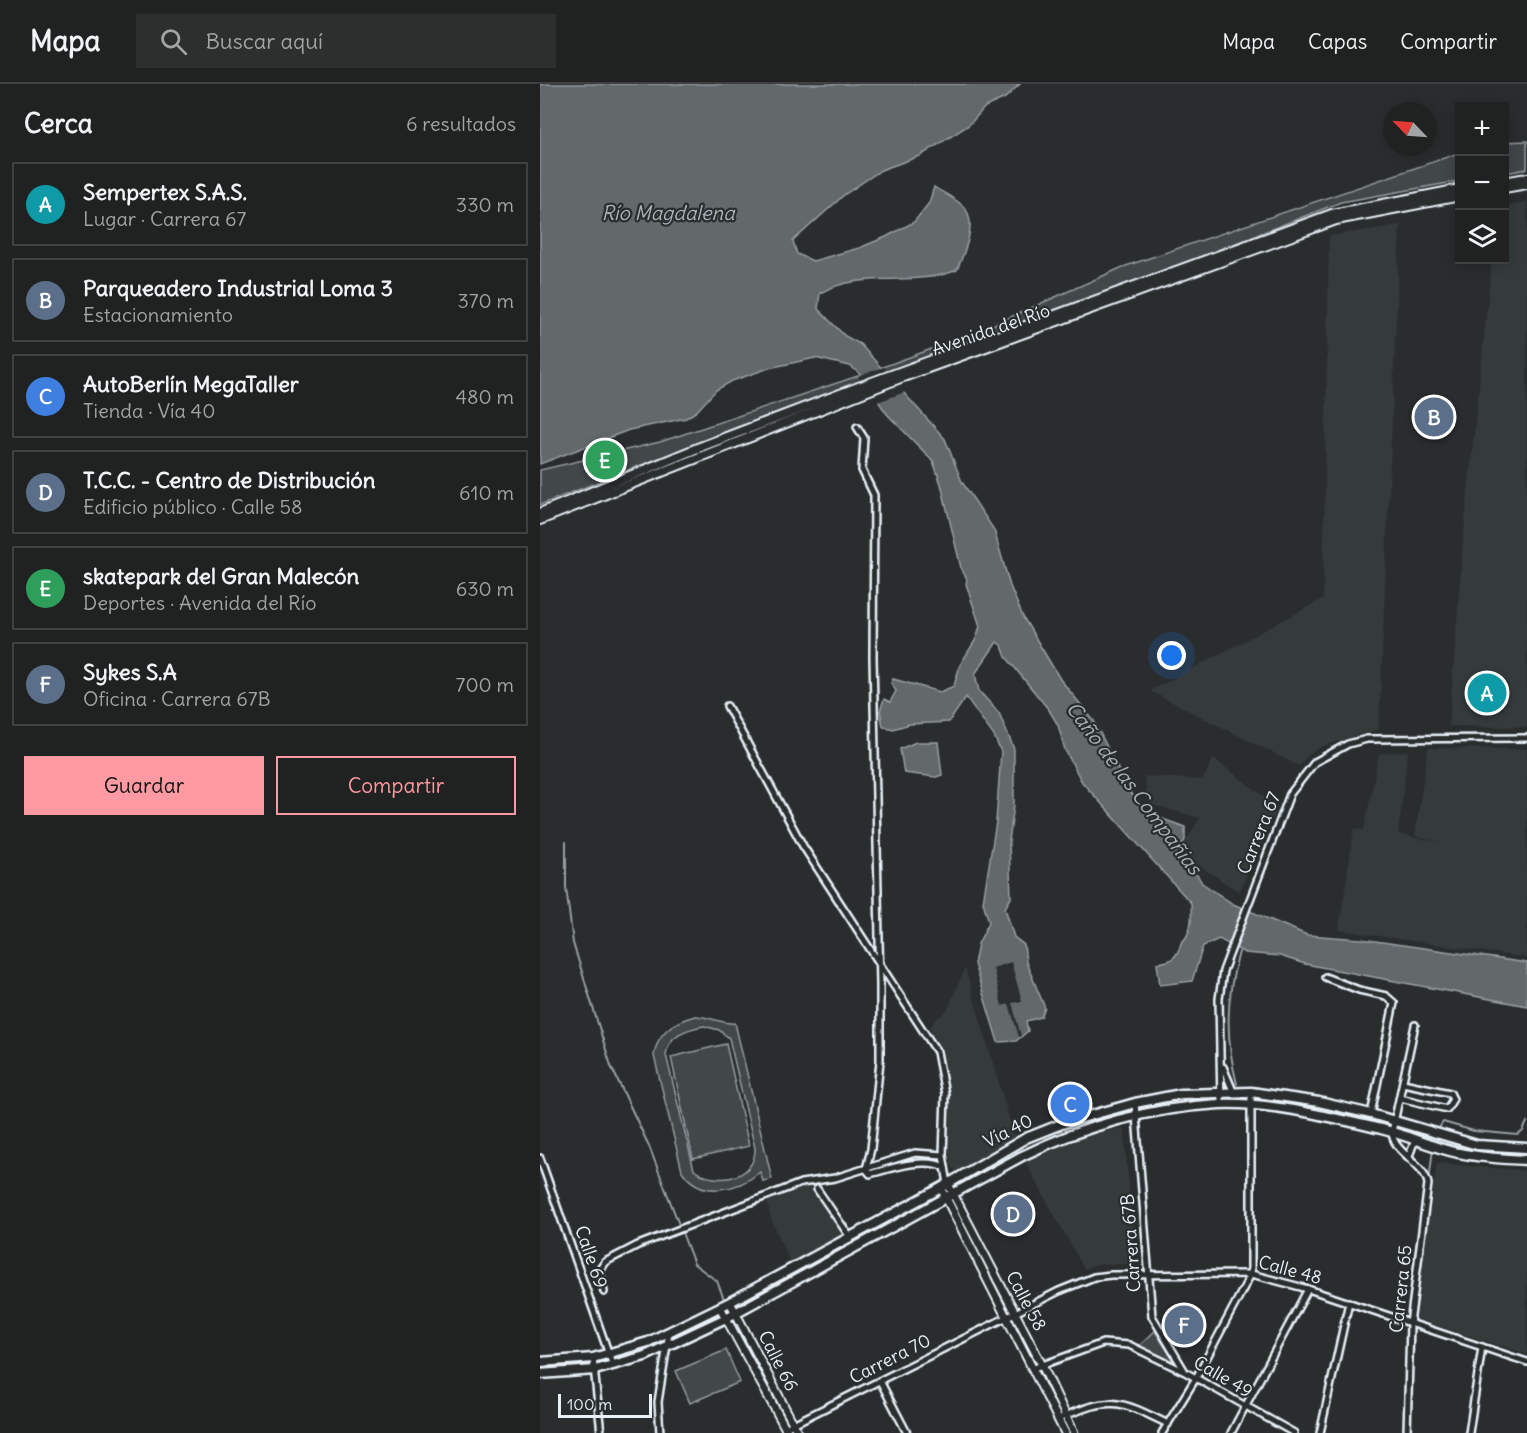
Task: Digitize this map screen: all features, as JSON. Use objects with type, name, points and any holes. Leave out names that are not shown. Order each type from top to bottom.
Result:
[{"type":"highway","name":"Vía 40","points":[[540,1362],[593,1358],[648,1342],[730,1302],[945,1186],[1026,1138],[1064,1123],[1135,1103],[1181,1094],[1221,1091],[1251,1092],[1319,1102],[1371,1114],[1477,1145],[1527,1148]]},
{"type":"highway","name":"Vía 40","points":[[540,1374],[595,1370],[645,1356],[726,1318],[1053,1141],[1091,1127],[1136,1116],[1221,1104],[1251,1106],[1316,1115],[1392,1132],[1444,1149],[1487,1158],[1527,1160]]},
{"type":"main road","points":[[1509,181],[1527,178]]},
{"type":"main road","points":[[1509,187],[1527,184]]},
{"type":"main road","name":"Avenida del Río","points":[[540,513],[700,447],[1332,214],[1455,190]]},
{"type":"main road","name":"Avenida del Río","points":[[902,374],[1336,220],[1455,197]]},
{"type":"main road","name":"Avenida del Río","points":[[540,520],[862,389]]},
{"type":"street","points":[[857,427],[864,438],[862,470],[874,495],[873,657],[880,1061],[871,1149],[866,1169]]},
{"type":"street","points":[[727,706],[803,846],[937,1052],[945,1094],[943,1155],[945,1186]]},
{"type":"street","name":"Carrera 67","points":[[1221,1104],[1219,999],[1228,954],[1290,794],[1305,772],[1331,751],[1367,739],[1527,738]]},
{"type":"street","points":[[1325,977],[1359,990],[1386,996],[1394,1003],[1371,1114]]},
{"type":"street","points":[[1392,1132],[1415,1025]]},
{"type":"street","name":"Carrera 67","points":[[1222,1063],[1233,1091]]},
{"type":"street","points":[[1400,1098],[1447,1109],[1453,1099],[1450,1093],[1403,1083]]},
{"type":"street","points":[[1162,1433],[1196,1378],[1251,1274],[1251,1092]]},
{"type":"street","name":"Carrera 67B","points":[[1135,1103],[1150,1274],[1149,1290],[1154,1321],[1185,1372]]},
{"type":"street","name":"Carrera 65","points":[[1392,1132],[1395,1141],[1423,1172],[1428,1184],[1410,1324],[1407,1433]]},
{"type":"street","points":[[1409,1156],[1417,1140]]},
{"type":"street","points":[[604,1292],[600,1269],[605,1262],[673,1232],[801,1183],[834,1178],[915,1153],[943,1155]]},
{"type":"street","name":"Calle 69","points":[[540,1158],[613,1366]]},
{"type":"street","points":[[866,1169],[870,1174],[914,1164],[934,1163],[945,1167]]},
{"type":"street","name":"Calle 58","points":[[945,1186],[1015,1312],[1074,1433]]},
{"type":"street","points":[[817,1189],[850,1237]]},
{"type":"street","name":"Calle 58","points":[[950,1195],[1065,1433]]},
{"type":"street","name":"Calle 48","points":[[1008,1316],[1094,1277],[1150,1274],[1251,1274],[1349,1302],[1527,1362]]},
{"type":"street","points":[[1231,1433],[1308,1289]]},
{"type":"street","name":"Calle 66","points":[[730,1302],[798,1433]]},
{"type":"street","points":[[1320,1433],[1349,1302]]},
{"type":"street","name":"Calle 66","points":[[720,1307],[786,1431]]},
{"type":"street","name":"Carrera 70","points":[[786,1431],[793,1424],[1008,1316]]},
{"type":"street","points":[[660,1433],[658,1402],[669,1332]]},
{"type":"street","name":"Calle 49","points":[[1034,1368],[1103,1343],[1129,1345],[1185,1372],[1292,1432]]},
{"type":"street","points":[[1469,1433],[1482,1347]]},
{"type":"street","points":[[593,1358],[601,1433]]},
{"type":"street","points":[[880,1381],[908,1433]]},
{"type":"street","points":[[1058,1419],[1098,1403],[1114,1401],[1130,1405],[1168,1424]]},
{"type":"shaded area","points":[[1527,141],[1527,169],[1509,172],[1509,142]]},
{"type":"shaded area","points":[[1455,154],[1455,182],[1341,202],[1089,300],[737,427],[540,505],[540,470],[660,442],[858,376],[970,335],[1123,267]]},
{"type":"shaded area","points":[[1527,202],[1527,727],[1449,726],[1463,542],[1492,264],[1509,264],[1509,206]]},
{"type":"shaded area","points":[[1400,225],[1379,729],[1321,747],[1308,755],[1299,766],[1150,691],[1323,599],[1329,236]]},
{"type":"shaded area","points":[[1428,748],[1527,749],[1527,958],[1339,930],[1354,829],[1364,830],[1379,754],[1408,751],[1398,834],[1442,843],[1415,836]]},
{"type":"shaded area","points":[[1213,758],[1278,807],[1239,892],[1179,852],[1200,818],[1149,804],[1144,776],[1203,780]]},
{"type":"shaded area","points":[[965,968],[1015,1138],[956,1172],[950,1164],[944,1063],[940,1048],[930,1028],[935,1020],[947,1011]]},
{"type":"shaded area","points":[[700,1016],[735,1023],[772,1179],[763,1181],[760,1172],[741,1184],[709,1189],[690,1180],[682,1171],[654,1056],[662,1034],[687,1018]],"holes":[[[704,1026],[719,1030],[729,1038],[755,1148],[754,1159],[749,1167],[742,1173],[723,1179],[703,1175],[694,1170],[666,1055],[670,1042],[685,1031]]]},
{"type":"shaded area","points":[[726,1044],[749,1146],[693,1159],[671,1057]]},
{"type":"shaded area","points":[[1124,1128],[1135,1264],[1100,1264],[1084,1269],[1025,1161],[1089,1134]]},
{"type":"shaded area","points":[[1437,1163],[1527,1171],[1527,1354],[1415,1319]]},
{"type":"shaded area","points":[[813,1185],[844,1234],[791,1264],[771,1219],[767,1201]]},
{"type":"shaded area","points":[[1155,1331],[1172,1358],[1169,1362],[1139,1346]]},
{"type":"shaded area","points":[[726,1350],[740,1382],[690,1403],[676,1371]]},
{"type":"water","name":"Río Magdalena","points":[[540,84],[1020,84],[1005,98],[985,107],[969,125],[920,156],[881,170],[844,195],[793,241],[797,254],[813,261],[859,248],[914,222],[929,203],[934,187],[953,198],[968,212],[969,237],[957,270],[923,278],[871,280],[836,286],[820,293],[818,309],[845,336],[860,344],[945,439],[962,482],[994,530],[1010,586],[1023,617],[1060,679],[1094,721],[1129,791],[1149,814],[1185,827],[1185,840],[1176,854],[1181,863],[1198,876],[1202,883],[1233,904],[1307,935],[1361,939],[1527,963],[1527,1006],[1305,964],[1280,956],[1245,953],[1219,939],[1203,946],[1192,981],[1160,985],[1157,963],[1170,960],[1178,952],[1189,930],[1191,903],[1082,782],[1065,750],[1058,725],[1049,710],[1006,657],[1002,646],[997,642],[975,674],[979,691],[999,713],[1014,749],[1014,805],[1009,841],[1011,898],[1005,908],[1014,937],[1024,945],[1026,962],[1045,1008],[1041,1017],[1026,1021],[1028,1031],[1016,1041],[998,1042],[974,964],[978,944],[989,922],[983,902],[996,822],[1001,752],[994,736],[966,697],[949,722],[910,724],[893,729],[883,726],[880,711],[884,699],[890,702],[896,691],[891,683],[893,679],[940,692],[954,686],[960,665],[976,639],[980,626],[966,584],[967,579],[961,568],[941,484],[933,461],[887,414],[858,372],[850,366],[815,358],[769,368],[732,381],[716,390],[697,411],[686,418],[629,430],[540,464]]},
{"type":"water","points":[[916,742],[938,742],[942,775],[936,777],[904,773],[900,749]]},
{"type":"pier","points":[[884,367],[905,392],[875,403],[858,376]]},
{"type":"pier","points":[[1011,962],[1022,1001],[1012,1003],[1021,1036],[1019,1037],[1009,1004],[1002,1006],[993,968]]},
{"type":"waterway","points":[[566,842],[566,887],[573,943],[611,1066],[649,1146],[694,1264],[717,1281],[725,1302]]},
{"type":"waterway","points":[[1237,1084],[1230,1050],[1229,1001],[1239,952]]},
{"type":"waterway","points":[[1437,1131],[1443,1122],[1474,1131],[1518,1135],[1523,1131],[1527,1122]]},
{"type":"waterway","points":[[1429,1181],[1433,1148]]},
{"type":"place","name":"Parqueadero Industrial Loma 3","points":[[1434,417]]},
{"type":"place","name":"skatepark del Gran Malecón","points":[[605,460]]},
{"type":"place","name":"Sempertex S.A.S.","points":[[1487,693]]},
{"type":"place","name":"AutoBerlín MegaTaller","points":[[1070,1104]]},
{"type":"place","name":"T.C.C. - Centro de Distribución","points":[[1013,1214]]},
{"type":"place","name":"Sykes S.A","points":[[1184,1325]]},
{"type":"water label","name":"Caño de las Compañias","points":[[1134,788]]}]
